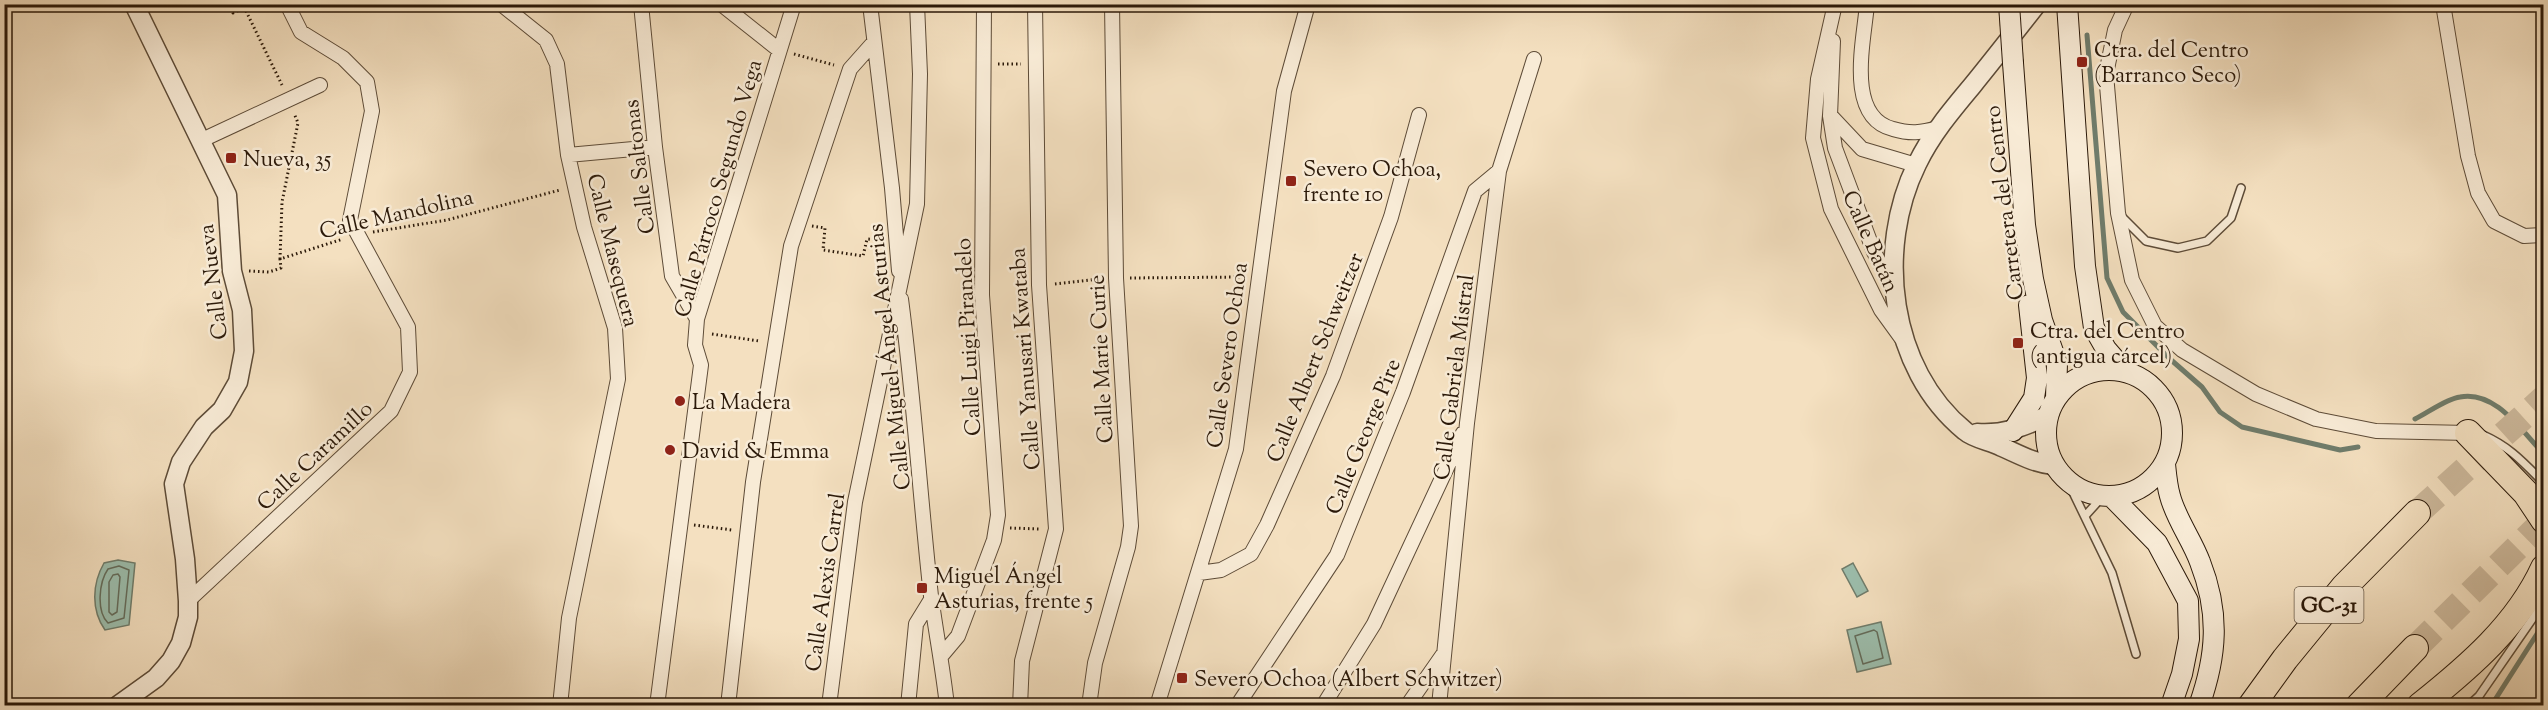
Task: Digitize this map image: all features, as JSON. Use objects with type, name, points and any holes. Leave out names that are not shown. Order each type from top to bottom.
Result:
[{"type":"highway","points":[[2468,433],[2526,493],[2544,520]]},
{"type":"highway","name":"GC-31","points":[[2251,705],[2344,587],[2417,513]]},
{"type":"highway","points":[[2420,705],[2455,679],[2502,632],[2532,594],[2544,568]]},
{"type":"highway","points":[[2359,705],[2415,648]]},
{"type":"main road","name":"Carretera del Centro","points":[[2009,4],[2021,189],[2033,279],[2042,320],[2057,363],[2056,398]]},
{"type":"main road","points":[[2067,4],[2085,266],[2094,328],[2106,349],[2125,372]]},
{"type":"main road","points":[[2013,431],[2034,398],[2037,378],[2029,306],[2033,279]]},
{"type":"main road","points":[[2105,370],[2125,372],[2142,379],[2157,391],[2167,408],[2172,427],[2171,446],[2165,464],[2143,488],[2128,494],[2108,497],[2089,494],[2069,484],[2053,465],[2045,441],[2047,416],[2056,398],[2069,383],[2086,374],[2105,370]]},
{"type":"main road","points":[[2165,464],[2169,495],[2200,562],[2214,611],[2214,642],[2210,674],[2199,705]]},
{"type":"main road","points":[[2108,497],[2157,543],[2188,601],[2189,639],[2182,674],[2171,705]]},
{"type":"street","name":"Calle Nueva","points":[[117,705],[156,678],[171,661],[182,643],[188,617],[186,559],[174,484],[181,462],[204,427],[222,410],[238,382],[244,351],[242,310],[232,271],[227,195],[134,4]]},
{"type":"street","name":"Calle Caramillo","points":[[188,600],[391,411],[410,372],[408,327],[350,220],[372,111],[367,82],[344,58],[300,32],[287,4]]},
{"type":"street","name":"Calle Masequera","points":[[501,4],[546,40],[557,64],[568,155],[584,227],[615,328],[618,379],[569,618],[560,705]]},
{"type":"street","name":"Calle Saltonas","points":[[641,4],[655,147],[672,276],[696,325]]},
{"type":"street","points":[[721,4],[779,50]]},
{"type":"street","name":"Calle Párroco Segundo Vega","points":[[657,705],[701,364],[695,345],[696,325],[794,4]]},
{"type":"street","name":"Calle Miguel Ángel Asturias","points":[[870,4],[892,188],[900,289],[913,387],[932,598],[942,655],[946,705]]},
{"type":"street","name":"Calle Alexis Carrel","points":[[829,705],[855,502],[917,204],[920,75],[917,4]]},
{"type":"street","name":"Calle Luigi Pirandelo","points":[[942,655],[958,636],[994,540],[998,515],[982,295],[984,4]]},
{"type":"street","name":"Calle Yanusari Kwataba","points":[[1020,705],[1022,661],[1056,529],[1039,285],[1035,4]]},
{"type":"street","name":"Calle Marie Curie","points":[[1089,705],[1095,663],[1128,547],[1131,526],[1116,278],[1112,4]]},
{"type":"street","name":"Calle Severo Ochoa","points":[[1157,705],[1236,449],[1284,91],[1308,4]]},
{"type":"street","points":[[1867,4],[1860,83],[1867,111],[1882,127],[1906,133],[1921,134],[1938,128]]},
{"type":"street","name":"Carretera del Centro","points":[[1966,433],[1941,407],[1919,377],[1904,342],[1896,293],[1893,243],[1902,204],[1916,165],[1938,128],[2037,4]]},
{"type":"street","points":[[2127,4],[2115,30],[2106,74],[2118,213],[2132,280],[2155,326],[2182,350],[2256,394],[2316,420],[2376,431],[2468,433]]},
{"type":"street","points":[[2443,4],[2468,156],[2478,194],[2494,221],[2524,236],[2544,235]]},
{"type":"street","name":"Calle Batán","points":[[1835,5],[1818,79],[1813,138],[1831,209],[1881,310],[1904,342]]},
{"type":"street","name":"Calle Batán","points":[[1835,5],[1830,116],[1834,148],[1874,252],[1896,293]]},
{"type":"street","points":[[728,705],[753,482],[791,246],[850,69],[874,42]]},
{"type":"street","name":"Calle Gabriela Mistral","points":[[1439,705],[1467,423],[1499,171],[1534,59]]},
{"type":"street","name":"Calle Batán","points":[[1818,79],[1830,116],[1862,149],[1916,165]]},
{"type":"street","points":[[202,140],[320,85]]},
{"type":"street","name":"Calle Albert Schweitzer","points":[[1199,573],[1221,570],[1251,554],[1267,525],[1341,354],[1391,217],[1419,115]]},
{"type":"street","points":[[568,155],[655,147]]},
{"type":"street","name":"Calle George Pire","points":[[1238,705],[1337,555],[1403,392],[1475,191],[1499,171]]},
{"type":"street","points":[[1966,433],[1992,435],[2013,431],[2047,416]]},
{"type":"street","points":[[1323,705],[1374,624],[1467,423]]},
{"type":"street","points":[[1966,433],[2036,463],[2053,465]]},
{"type":"street","points":[[908,705],[916,624],[932,598]]},
{"type":"street","points":[[1407,705],[1446,651]]},
{"type":"lane","points":[[2118,213],[2146,242],[2178,248],[2207,241],[2230,218],[2241,188]]},
{"type":"lane","points":[[2468,433],[2481,434],[2504,444],[2544,483]]},
{"type":"lane","points":[[2069,484],[2112,573],[2136,654]]},
{"type":"lane","points":[[2085,516],[2108,497]]},
{"type":"lane","points":[[2468,705],[2479,696],[2544,602]]},
{"type":"path","points":[[230,4],[233,13],[251,4]]},
{"type":"path","points":[[244,7],[289,99],[298,123],[282,202],[280,259]]},
{"type":"path","points":[[779,50],[850,69]]},
{"type":"path","points":[[984,64],[1035,65]]},
{"type":"path","name":"Calle Mandolina","points":[[232,271],[270,272],[281,268],[280,259],[358,235],[447,220],[575,186]]},
{"type":"path","points":[[799,223],[825,228],[823,250],[863,256],[867,239],[896,241]]},
{"type":"path","points":[[1039,285],[1116,278],[1259,277]]},
{"type":"path","points":[[696,325],[776,343]]},
{"type":"path","points":[[680,524],[747,532]]},
{"type":"path","points":[[996,528],[1056,529]]},
{"type":"water","points":[[118,560],[135,563],[129,625],[105,630],[95,606],[95,588],[104,563]]},
{"type":"water","points":[[1853,563],[1868,591],[1857,597],[1842,569]]},
{"type":"water","points":[[1881,622],[1891,664],[1857,672],[1847,630]]},
{"type":"waterway","points":[[2087,35],[2107,278],[2123,312],[2202,387],[2220,412],[2242,427],[2340,450],[2358,447]]},
{"type":"waterway","points":[[2415,419],[2449,400],[2460,397],[2485,400],[2497,406],[2517,424],[2544,454]]},
{"type":"waterway","points":[[2491,706],[2544,623]]},
{"type":"tunnel","points":[[2417,513],[2544,398]]},
{"type":"tunnel","points":[[2415,648],[2544,521]]},
{"type":"place","name":"Ctra. del Centro (Barranco Seco)","points":[[2082,62]]},
{"type":"place","name":"Nueva, 35","points":[[231,158]]},
{"type":"place","name":"Severo Ochoa, frente 10","points":[[1291,181]]},
{"type":"place","name":"Ctra. del Centro (antigua cárcel)","points":[[2018,343]]},
{"type":"place","name":"La Madera","points":[[680,401]]},
{"type":"place","name":"David & Emma","points":[[670,450]]},
{"type":"place","name":"Miguel Ángel Asturias, frente 5","points":[[922,588]]},
{"type":"place","name":"Severo Ochoa (Albert Schwitzer)","points":[[1182,678]]}]
